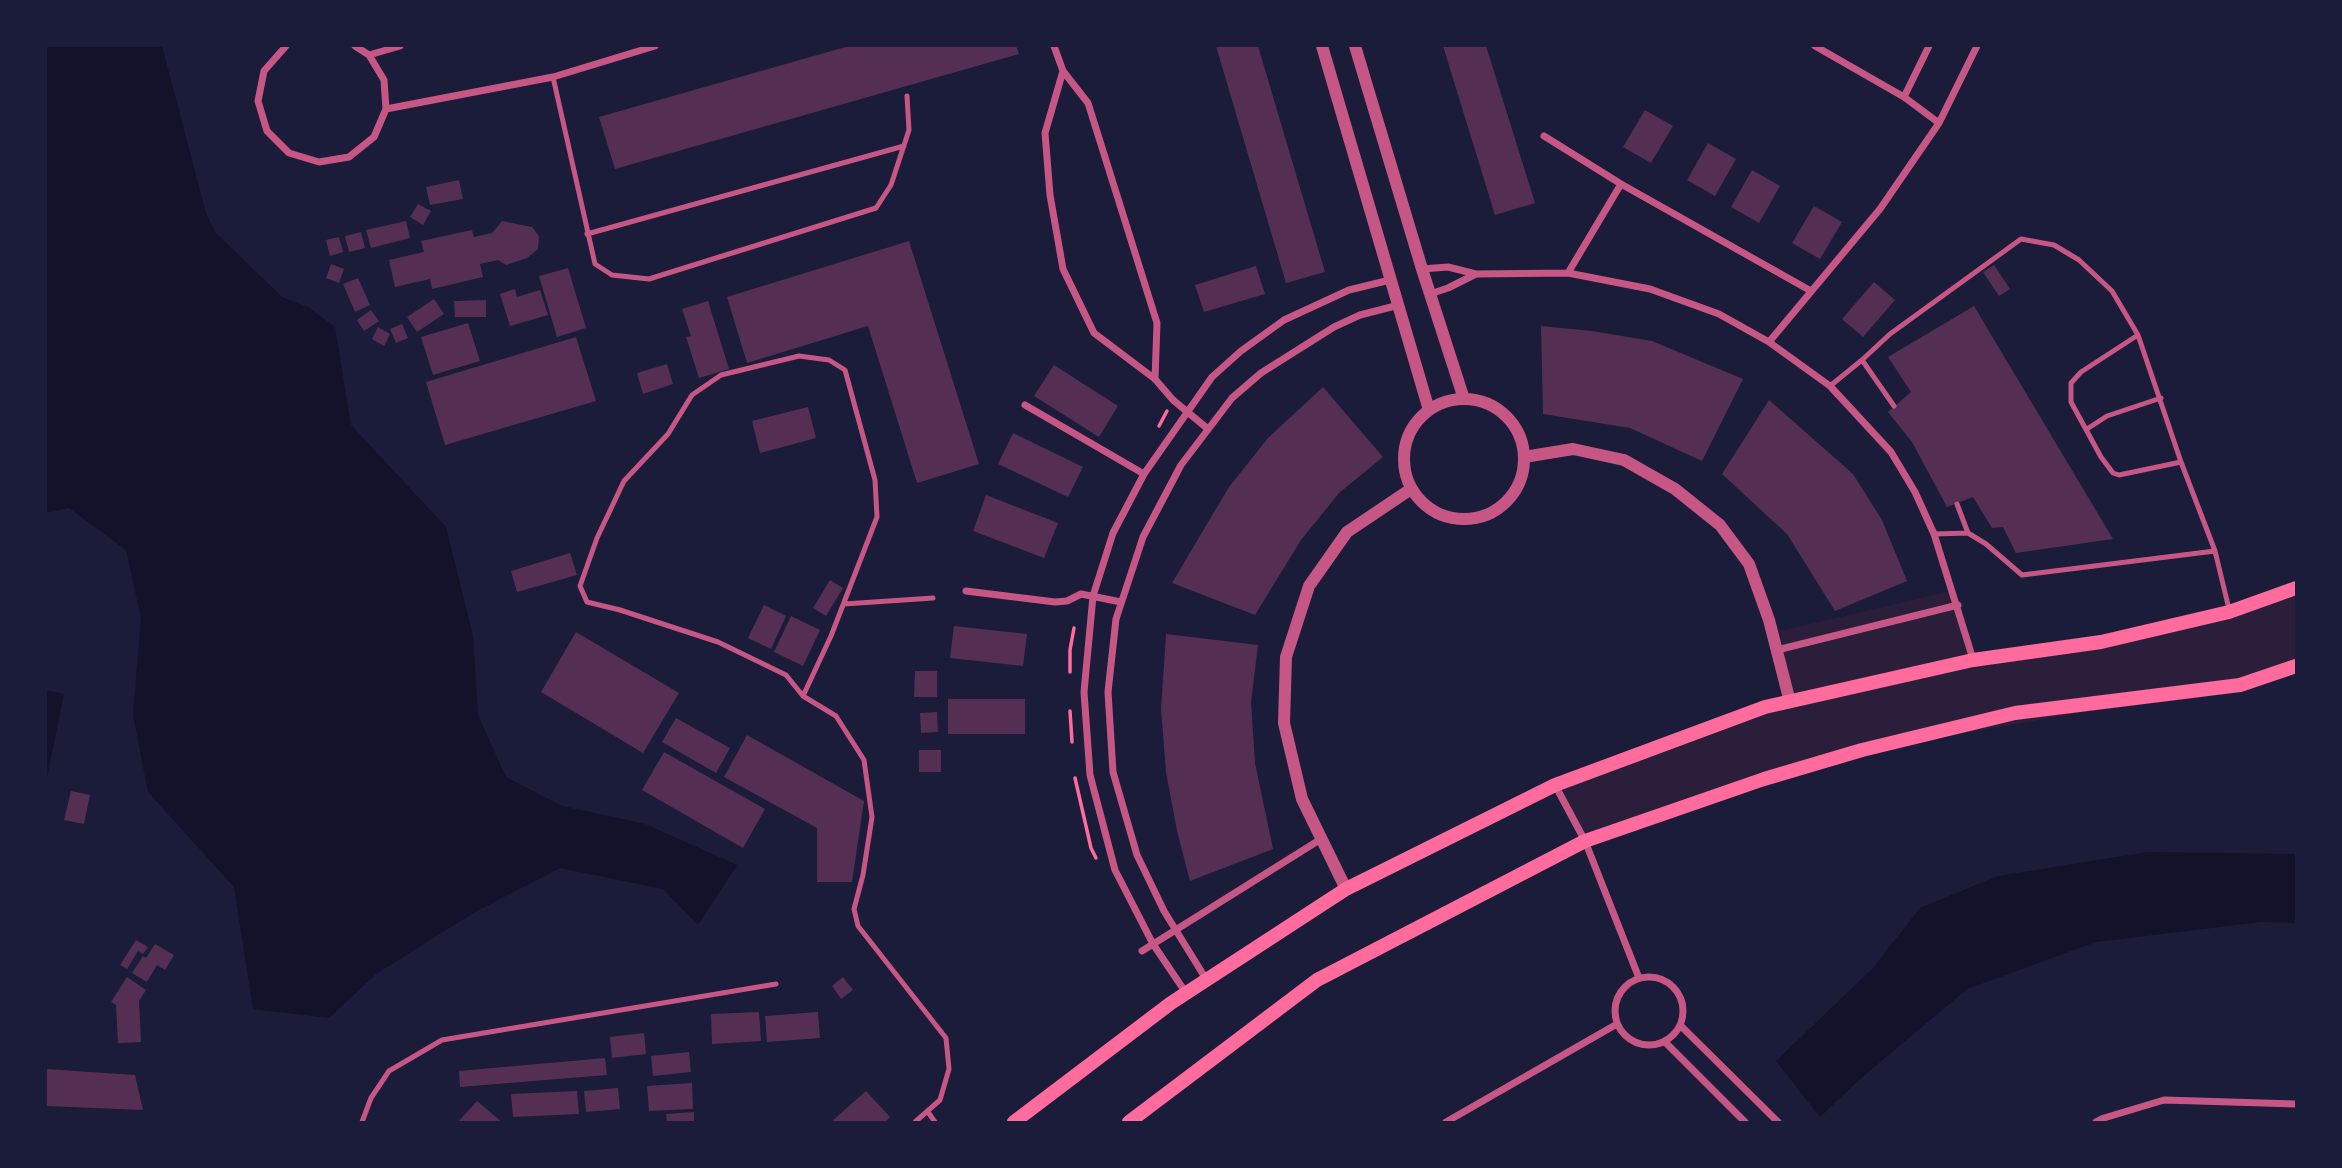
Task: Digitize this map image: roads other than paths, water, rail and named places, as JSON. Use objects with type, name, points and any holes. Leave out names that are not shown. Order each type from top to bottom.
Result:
[{"type":"main road","points":[[1014,1122],[1186,993],[1346,889],[1555,785],[1765,707],[1973,660],[2101,642],[2229,612],[2297,588]]},
{"type":"main road","points":[[1129,1122],[1317,980],[1585,841],[1764,779],[1862,750],[2015,713],[2240,685],[2297,666]]},
{"type":"street","points":[[286,46],[264,71],[258,101],[267,131],[289,153],[319,162],[349,157],[374,137],[386,109],[384,80],[369,55],[355,46]]},
{"type":"street","points":[[369,55],[400,46]]},
{"type":"street","points":[[386,109],[552,77],[654,46]]},
{"type":"street","points":[[1054,46],[1063,71],[1088,103],[1157,323],[1155,379]]},
{"type":"street","points":[[1322,46],[1429,410]]},
{"type":"street","points":[[1355,46],[1464,399]]},
{"type":"street","points":[[1815,46],[1904,97],[1939,123]]},
{"type":"street","points":[[1904,97],[1929,46]]},
{"type":"street","points":[[1769,342],[1880,209],[1939,123],[1977,46]]},
{"type":"street","points":[[1063,71],[1045,132],[1050,195],[1063,269],[1094,333],[1155,379],[1208,429]]},
{"type":"street","points":[[1544,136],[1621,184],[1811,291]]},
{"type":"street","points":[[1568,273],[1621,184]]},
{"type":"street","points":[[1422,269],[1448,267],[1476,274],[1568,273],[1650,289],[1719,314],[1769,342],[1830,386],[1891,452],[1915,492],[1934,534],[1973,660]]},
{"type":"street","points":[[1430,294],[1476,274]]},
{"type":"street","points":[[1186,993],[1153,944],[1115,870],[1090,775],[1084,692],[1093,597],[1113,533],[1144,474],[1212,377],[1241,351],[1284,320],[1349,290],[1390,280]]},
{"type":"street","points":[[1206,979],[1164,911],[1137,855],[1113,772],[1108,692],[1116,619],[1143,537],[1181,465],[1232,398],[1261,373],[1303,345],[1360,314],[1399,305]]},
{"type":"street","points":[[1456,398],[1476,400],[1494,407],[1510,420],[1520,437],[1524,457],[1522,476],[1513,494],[1499,508],[1481,517],[1461,519],[1441,515],[1424,504],[1411,489],[1404,471],[1403,450],[1409,431],[1421,415],[1429,410],[1437,404],[1456,398]]},
{"type":"street","points":[[1025,405],[1144,474]]},
{"type":"street","points":[[1524,457],[1573,449],[1624,460],[1675,489],[1720,525],[1749,564],[1777,650],[1790,702]]},
{"type":"street","points":[[1346,889],[1302,799],[1284,723],[1286,657],[1309,586],[1346,532],[1411,489]]},
{"type":"street","points":[[966,592],[1055,602],[1068,601],[1081,594],[1121,602]]},
{"type":"street","points":[[1777,650],[1958,605]]},
{"type":"street","points":[[1555,785],[1585,841],[1639,978]]},
{"type":"street","points":[[1142,951],[1321,838]]},
{"type":"street","points":[[1639,978],[1661,979],[1671,985],[1683,1004],[1681,1026],[1665,1042],[1654,1046],[1642,1046],[1622,1034],[1616,1024],[1615,1001],[1620,991],[1639,978]]},
{"type":"street","points":[[1446,1122],[1616,1024]]},
{"type":"street","points":[[1681,1026],[1778,1122]]},
{"type":"street","points":[[1665,1042],[1745,1122]]},
{"type":"street","points":[[2096,1122],[2164,1100],[2297,1104]]},
{"type":"lane","points":[[552,77],[595,264],[612,275],[649,279],[876,208],[891,185],[909,130],[907,96]]},
{"type":"lane","points":[[587,234],[904,146]]},
{"type":"lane","points":[[1830,386],[1889,334],[2021,239],[2054,245],[2079,260],[2112,291],[2138,335],[2181,462],[2216,551],[2229,612]]},
{"type":"lane","points":[[2138,335],[2081,372],[2071,383],[2071,402],[2101,457],[2113,473],[2119,475],[2181,462]]},
{"type":"lane","points":[[803,696],[831,636],[877,517],[875,480],[845,370],[830,360],[799,356],[721,375],[692,394],[668,434],[624,481],[597,538],[580,586],[587,602],[718,642],[786,675],[803,696],[836,716],[864,760],[872,817],[863,875],[854,909],[858,926],[946,1038],[949,1069],[940,1100],[915,1122]]},
{"type":"lane","points":[[1862,360],[1894,406]]},
{"type":"lane","points":[[2087,429],[2107,416],[2161,398]]},
{"type":"lane","points":[[1957,503],[1968,533]]},
{"type":"lane","points":[[1934,534],[1968,533],[1986,544],[2022,575],[2216,551]]},
{"type":"lane","points":[[844,604],[933,597]]},
{"type":"lane","points":[[362,1122],[371,1098],[389,1071],[442,1040],[776,984]]},
{"type":"lane","points":[[928,1111],[935,1122]]}]
